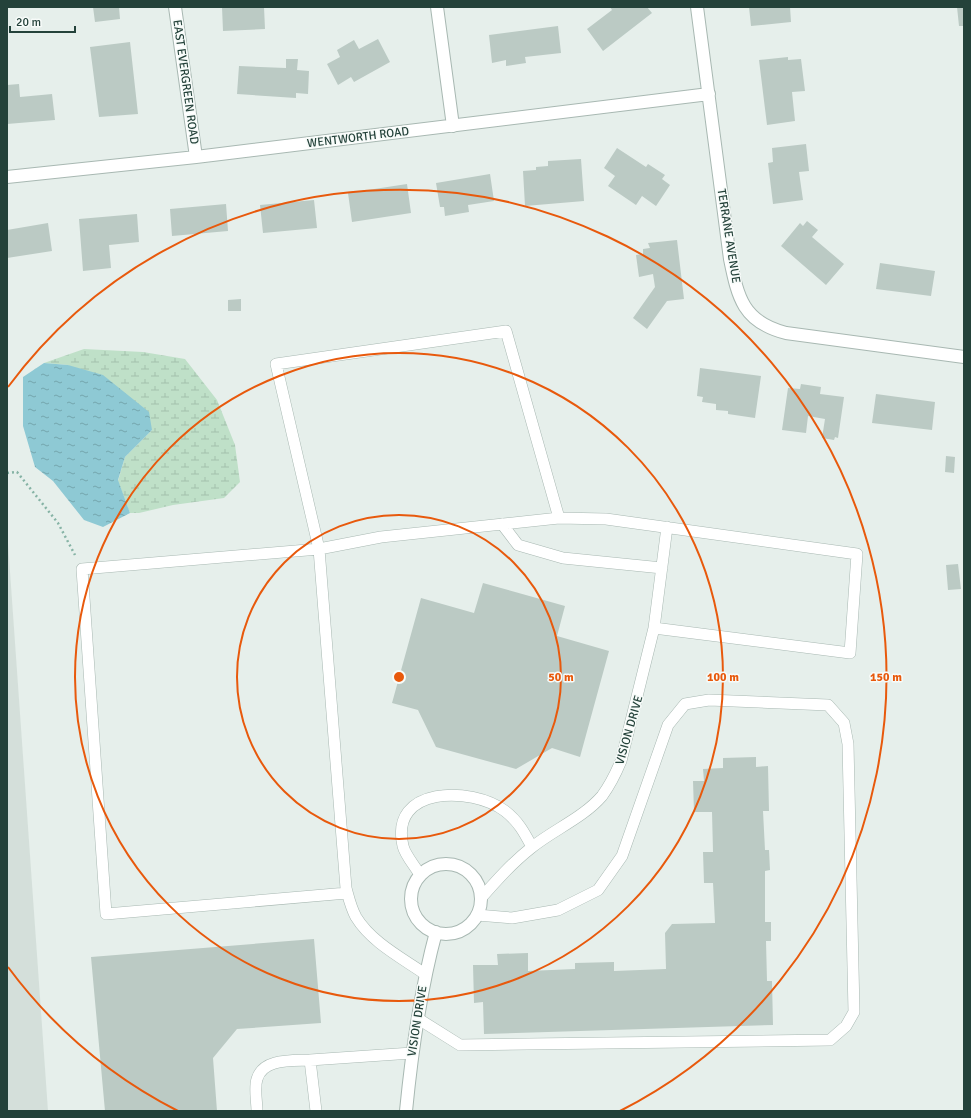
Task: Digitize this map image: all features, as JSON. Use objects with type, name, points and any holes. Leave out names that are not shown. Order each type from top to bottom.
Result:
[{"type":"street","name":"EAST EVERGREEN ROAD","points":[[175,7],[196,157]]},
{"type":"street","points":[[437,7],[453,126]]},
{"type":"street","name":"TERRANE AVENUE","points":[[697,7],[735,280],[746,309],[756,321],[770,329],[786,333],[964,357]]},
{"type":"street","name":"WENTWORTH ROAD","points":[[7,177],[196,157],[709,94]]},
{"type":"street","points":[[436,932],[421,923],[412,908],[411,896],[413,885],[420,875],[430,868],[441,864],[452,864],[464,868],[473,876],[479,886],[481,898]]},
{"type":"street","name":"VISION DRIVE","points":[[406,1111],[417,1018],[425,974],[436,932],[447,934],[458,932],[467,927],[480,909],[481,898]]},
{"type":"lane","points":[[425,974],[381,944],[369,932],[357,919],[347,893],[319,549],[276,364],[506,331],[559,518]]},
{"type":"lane","points":[[347,893],[106,914],[82,569],[319,549],[381,538],[559,518],[606,519],[857,554],[850,653],[654,628]]},
{"type":"lane","points":[[502,524],[518,545],[563,558],[662,568]]},
{"type":"lane","name":"VISION DRIVE","points":[[481,898],[513,862],[587,809],[601,796],[612,781],[621,761],[654,628],[667,527]]},
{"type":"lane","points":[[417,1018],[460,1045],[830,1040],[846,1026],[854,1012],[848,744],[844,723],[828,705],[710,700],[685,704],[668,725],[622,856],[598,890],[558,910],[512,918],[476,915]]},
{"type":"lane","points":[[420,875],[403,847],[401,827],[409,809],[430,796],[460,795],[480,799],[503,810],[520,824],[532,847]]},
{"type":"lane","points":[[258,1111],[257,1079],[264,1069],[280,1061],[412,1053]]},
{"type":"lane","points":[[310,1060],[316,1111]]},
{"type":"path","points":[[7,473],[17,472],[58,523],[82,569]]},
{"type":"shaded area","points":[[7,529],[48,1111],[7,1111]]},
{"type":"green space","points":[[84,349],[143,352],[185,359],[217,400],[235,445],[240,482],[224,498],[173,505],[139,513],[130,513],[118,481],[125,457],[152,430],[68,365],[44,363]]},
{"type":"water","points":[[44,363],[68,365],[103,375],[149,412],[152,430],[125,457],[118,480],[130,513],[103,527],[84,520],[53,481],[35,467],[23,426],[23,377]]},
{"type":"building","points":[[93,7],[119,7],[120,19],[95,22]]},
{"type":"building","points":[[222,7],[264,7],[265,29],[223,31]]},
{"type":"building","points":[[610,7],[647,7],[652,13],[603,51],[587,29],[612,10]]},
{"type":"building","points":[[749,7],[790,7],[791,22],[751,26]]},
{"type":"building","points":[[957,7],[964,7],[964,26],[959,26]]},
{"type":"building","points":[[558,26],[561,53],[525,57],[526,63],[506,66],[506,60],[492,63],[489,35]]},
{"type":"building","points":[[378,39],[390,62],[354,82],[351,77],[338,85],[327,64],[340,57],[337,50],[354,40],[359,49]]},
{"type":"building","points":[[130,42],[138,114],[99,117],[90,47]]},
{"type":"building","points":[[788,57],[788,60],[801,59],[805,91],[792,92],[795,121],[767,125],[759,60]]},
{"type":"building","points":[[286,59],[298,59],[297,70],[309,71],[308,94],[296,93],[296,98],[237,94],[239,66],[286,68]]},
{"type":"building","points":[[19,84],[20,97],[52,94],[55,120],[7,124],[7,85]]},
{"type":"building","points":[[806,144],[809,171],[799,172],[803,200],[773,204],[768,163],[773,162],[772,148]]},
{"type":"building","points":[[617,148],[646,167],[648,164],[665,175],[662,179],[670,185],[656,206],[642,196],[636,205],[608,186],[615,176],[604,168]]},
{"type":"building","points":[[581,159],[584,201],[525,206],[523,171],[536,170],[536,167],[548,166],[548,161]]},
{"type":"building","points":[[490,174],[494,201],[468,205],[469,212],[445,216],[444,207],[440,207],[436,183]]},
{"type":"building","points":[[407,184],[411,213],[352,222],[348,193]]},
{"type":"building","points":[[314,200],[317,228],[263,233],[260,205]]},
{"type":"building","points":[[226,204],[228,231],[172,236],[170,209]]},
{"type":"building","points":[[137,214],[139,242],[109,245],[111,268],[83,271],[79,219]]},
{"type":"building","points":[[807,221],[818,230],[812,237],[844,264],[826,285],[781,246],[800,223],[803,226]]},
{"type":"building","points":[[48,223],[52,251],[7,258],[7,230]]},
{"type":"building","points":[[677,240],[684,299],[667,301],[647,329],[633,318],[655,287],[653,274],[639,277],[636,255],[643,254],[643,249],[650,248],[648,243]]},
{"type":"building","points":[[880,263],[935,271],[931,296],[876,289]]},
{"type":"building","points":[[241,299],[241,311],[228,311],[228,300]]},
{"type":"building","points":[[700,368],[761,376],[755,418],[728,414],[728,411],[716,410],[716,404],[702,402],[703,397],[697,396]]},
{"type":"building","points":[[801,384],[821,387],[820,394],[844,397],[838,438],[835,437],[834,440],[822,438],[825,419],[808,416],[806,433],[782,430],[788,388],[800,389]]},
{"type":"building","points":[[876,394],[935,402],[932,430],[872,423]]},
{"type":"building","points":[[946,456],[955,457],[954,473],[945,472]]},
{"type":"building","points":[[958,564],[961,589],[948,590],[946,565]]},
{"type":"building","points":[[483,583],[565,606],[557,636],[609,651],[580,757],[552,748],[516,769],[436,747],[418,710],[392,703],[421,598],[474,613]]},
{"type":"building","points":[[756,757],[756,767],[768,766],[769,811],[763,811],[765,850],[769,850],[770,870],[765,871],[765,922],[771,922],[771,941],[766,941],[767,981],[772,981],[773,1025],[484,1034],[483,1002],[474,1003],[473,965],[498,965],[497,954],[528,953],[528,971],[575,969],[575,963],[614,962],[614,971],[666,969],[665,933],[672,924],[715,923],[713,883],[704,883],[703,852],[713,852],[712,812],[694,812],[693,781],[704,781],[703,769],[723,768],[723,758]]},
{"type":"building","points":[[314,939],[321,1023],[237,1029],[213,1058],[217,1111],[105,1111],[91,957]]}]
